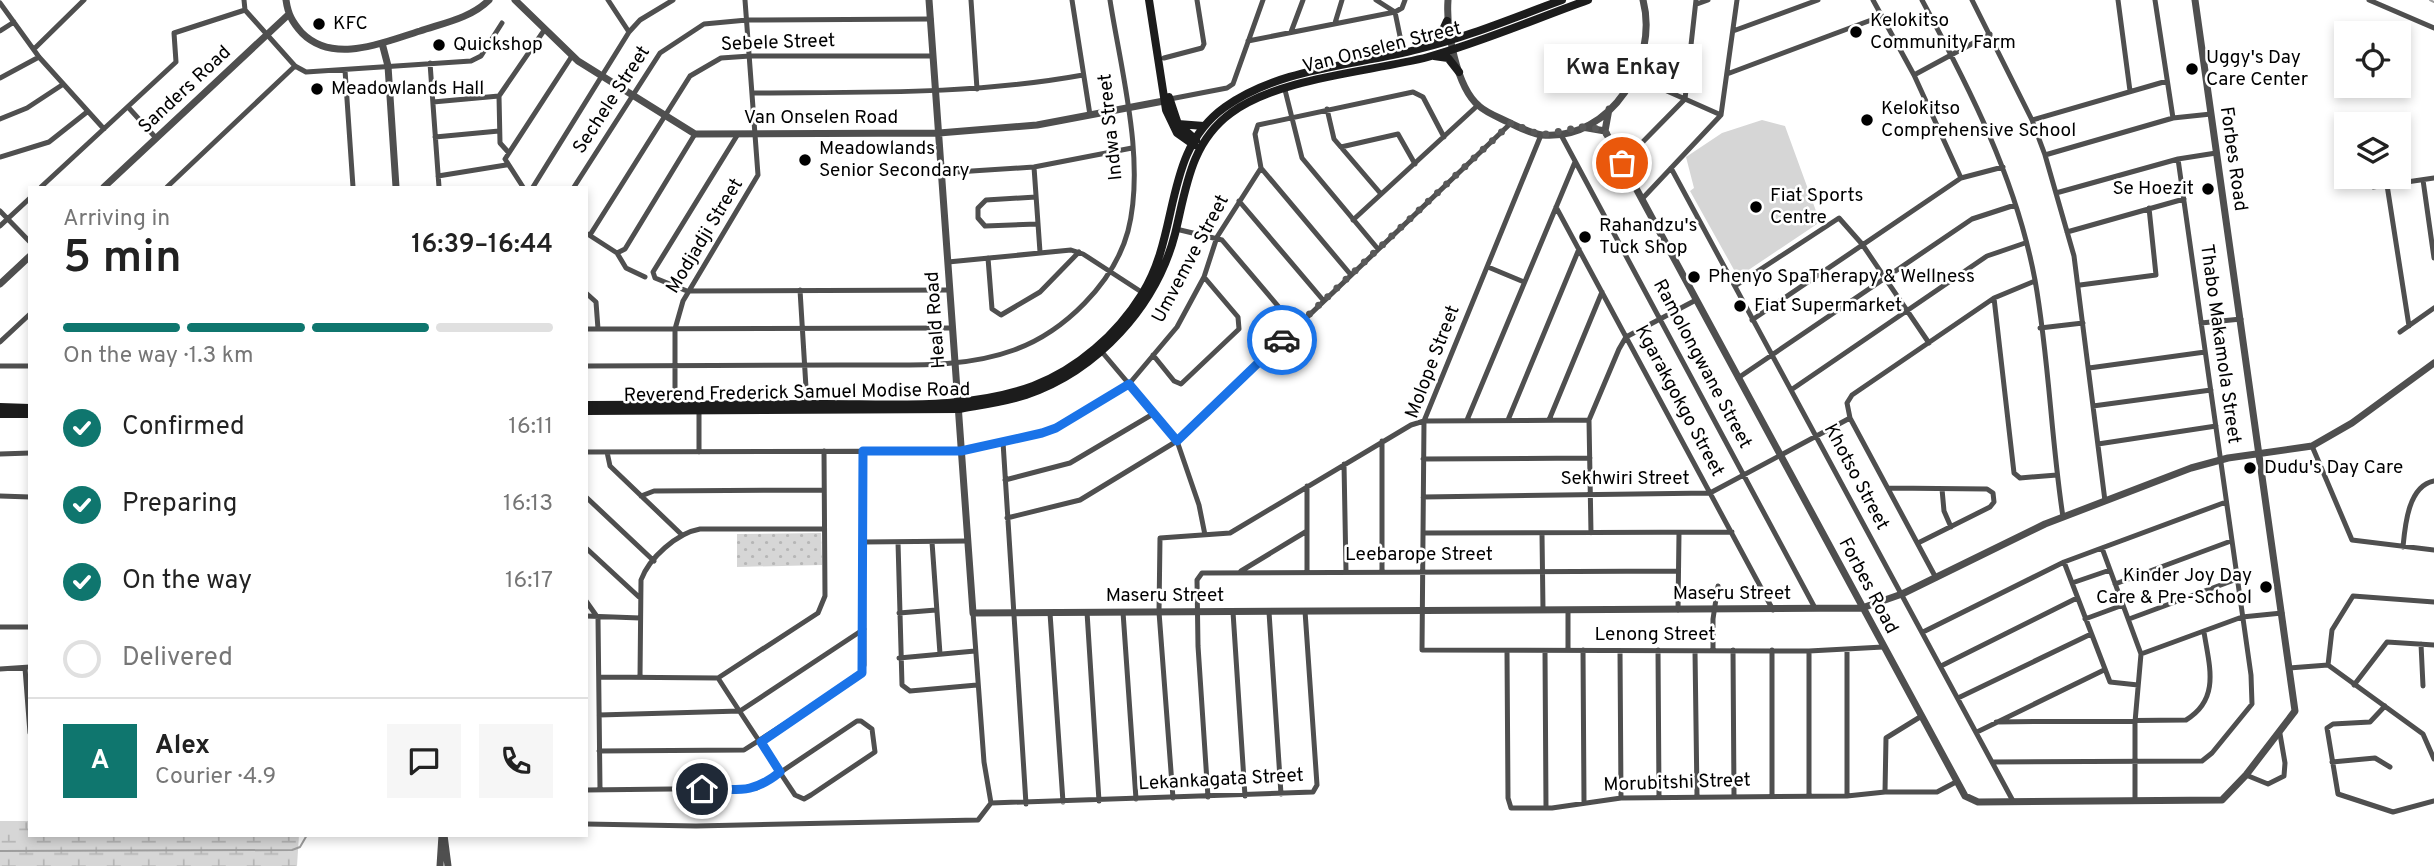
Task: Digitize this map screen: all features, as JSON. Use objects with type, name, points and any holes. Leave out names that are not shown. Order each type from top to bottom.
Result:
[{"type":"main road","points":[[1150,0],[1164,58],[1167,100]]},
{"type":"main road","points":[[1150,0],[1167,100],[1178,128],[1182,162]]},
{"type":"main road","name":"Van Onselen Street","points":[[1197,144],[1240,107],[1284,90],[1430,56],[1452,44],[1562,0]]},
{"type":"main road","name":"Van Onselen Street","points":[[1197,144],[1204,126],[1232,102],[1275,82],[1434,45],[1452,44],[1588,0]]},
{"type":"main road","points":[[1434,45],[1441,38],[1447,21]]},
{"type":"main road","points":[[1430,56],[1448,58],[1459,72]]},
{"type":"main road","points":[[1178,128],[1204,126]]},
{"type":"main road","points":[[1178,128],[1197,144]]},
{"type":"main road","name":"Reverend Frederick Samuel Modise Road","points":[[588,405],[958,406],[1018,390],[1058,373],[1101,344],[1143,293],[1165,245],[1182,162],[1197,144]]},
{"type":"main road","name":"Reverend Frederick Samuel Modise Road","points":[[588,411],[958,406],[1025,396],[1062,378],[1102,352],[1153,288],[1164,266],[1176,229],[1197,144]]},
{"type":"main road","points":[[0,407],[28,408]]},
{"type":"main road","points":[[0,414],[28,414]]},
{"type":"street","points":[[34,49],[85,0]]},
{"type":"street","points":[[244,0],[245,10],[295,66],[306,72],[477,59],[502,23]]},
{"type":"street","points":[[286,0],[288,15],[304,35],[321,46],[353,49],[382,43],[466,16],[489,0]]},
{"type":"street","points":[[515,0],[572,55],[695,134],[625,248],[617,253]]},
{"type":"street","points":[[608,0],[629,32]]},
{"type":"street","points":[[653,0],[659,9]]},
{"type":"street","points":[[534,186],[629,32],[673,0]]},
{"type":"street","name":"Modjadji Street","points":[[675,405],[675,329],[687,291],[758,175],[745,0]]},
{"type":"street","name":"Heald Road","points":[[929,0],[977,685],[987,796],[990,803]]},
{"type":"street","points":[[973,0],[977,89]]},
{"type":"street","points":[[1072,0],[1090,115]]},
{"type":"street","name":"Indwa Street","points":[[588,366],[955,364],[1017,349],[1058,326],[1074,313],[1110,271],[1125,240],[1130,219],[1132,148],[1110,0]]},
{"type":"street","points":[[1164,58],[1202,48],[1204,44],[1197,0]]},
{"type":"street","points":[[1167,100],[1230,86],[1263,0]]},
{"type":"street","points":[[1291,32],[1303,0]]},
{"type":"street","points":[[1335,23],[1342,0]]},
{"type":"street","points":[[1376,0],[1395,12],[1402,46]]},
{"type":"street","points":[[1248,41],[1395,12],[1402,8],[1405,0]]},
{"type":"street","points":[[1448,0],[1447,21],[1459,72],[1477,106],[1541,135],[1581,127],[1609,109],[1629,87],[1641,64],[1647,26],[1643,0]]},
{"type":"street","points":[[1622,163],[1685,99],[1697,2],[1708,0]]},
{"type":"street","points":[[1642,199],[1721,115],[1737,0]]},
{"type":"street","points":[[1733,31],[1818,0]]},
{"type":"street","points":[[1873,0],[1914,75],[1961,178]]},
{"type":"street","points":[[1922,0],[1977,105],[2003,167],[2015,205],[2035,281],[2063,517]]},
{"type":"street","points":[[1972,0],[2032,120],[2067,232],[2080,285],[2105,502]]},
{"type":"street","points":[[2118,0],[2130,91]]},
{"type":"street","points":[[2155,0],[2173,118]]},
{"type":"street","name":"Forbes Road","points":[[1605,131],[1920,717],[1956,782],[1971,801],[2222,800],[2246,775],[2295,713],[2195,0]]},
{"type":"street","points":[[2369,0],[2434,28]]},
{"type":"street","points":[[0,3],[38,57],[104,129]]},
{"type":"street","points":[[42,186],[176,62],[174,33],[245,10]]},
{"type":"street","name":"Sanders Road","points":[[105,186],[288,15]]},
{"type":"street","points":[[1727,74],[1882,16]]},
{"type":"street","name":"Sechele Street","points":[[576,186],[660,53],[704,24],[747,20],[931,19]]},
{"type":"street","points":[[0,31],[15,22]]},
{"type":"street","points":[[509,153],[500,143],[499,96],[545,29]]},
{"type":"street","points":[[1914,75],[1990,34]]},
{"type":"street","points":[[382,43],[388,66],[396,186]]},
{"type":"street","points":[[506,164],[509,153],[572,55]]},
{"type":"street","name":"Sebele Street","points":[[588,234],[693,74],[721,58],[933,56]]},
{"type":"street","points":[[0,78],[38,57]]},
{"type":"street","points":[[430,64],[439,186]]},
{"type":"street","points":[[168,186],[295,66]]},
{"type":"street","points":[[345,70],[353,186]]},
{"type":"street","points":[[752,93],[936,92],[1029,85],[1083,75]]},
{"type":"street","points":[[2032,120],[2166,81]]},
{"type":"street","points":[[1649,83],[1721,115]]},
{"type":"street","points":[[0,119],[31,107],[62,85]]},
{"type":"street","points":[[1284,90],[1301,158],[1378,249]]},
{"type":"street","points":[[1351,275],[1261,168],[1255,134],[1260,122],[1417,93],[1425,100],[1444,137]]},
{"type":"street","points":[[433,102],[499,96]]},
{"type":"street","name":"Van Onselen Road","points":[[695,134],[939,132],[1037,125],[1167,100]]},
{"type":"street","points":[[1353,220],[1477,106]]},
{"type":"street","points":[[128,107],[156,138]]},
{"type":"street","points":[[1327,109],[1333,135],[1381,194]]},
{"type":"street","points":[[1581,127],[1605,131],[1609,109]]},
{"type":"street","points":[[0,157],[49,142],[87,112]]},
{"type":"street","points":[[2045,155],[2173,118],[2211,114]]},
{"type":"street","points":[[1007,519],[1080,500],[1177,441],[1511,123]]},
{"type":"street","points":[[435,137],[499,131]]},
{"type":"street","name":"Ramolongwane Street","points":[[1560,133],[1816,610]]},
{"type":"street","points":[[738,134],[653,272],[659,281],[687,291],[950,290]]},
{"type":"street","points":[[1341,147],[1398,134],[1405,142],[1415,164]]},
{"type":"street","name":"Molope Street","points":[[1427,652],[1422,647],[1424,421],[1541,135]]},
{"type":"street","points":[[941,173],[1034,167],[1132,148]]},
{"type":"street","points":[[2056,193],[2178,159],[2216,153]]},
{"type":"street","name":"Thabo Makamola Street","points":[[1992,762],[2205,760],[2247,711],[2253,697],[2178,159]]},
{"type":"street","points":[[1467,420],[1575,162]]},
{"type":"street","points":[[438,176],[506,164]]},
{"type":"street","points":[[506,164],[522,186]]},
{"type":"street","points":[[1034,167],[1040,252]]},
{"type":"street","points":[[1752,320],[1961,178],[2003,167]]},
{"type":"street","name":"Umvemve Street","points":[[588,452],[961,451],[1056,428],[1129,384],[1180,323],[1204,276],[1217,237],[1261,168]]},
{"type":"street","name":"Khotso Street","points":[[1671,168],[2013,801]]},
{"type":"street","points":[[2411,182],[2434,178]]},
{"type":"street","points":[[2423,180],[2434,258]]},
{"type":"street","points":[[2388,189],[2409,326]]},
{"type":"street","points":[[1036,197],[986,200],[978,208],[978,218],[985,226],[1037,223]]},
{"type":"street","points":[[2067,232],[2183,199]]},
{"type":"street","points":[[0,226],[28,200]]},
{"type":"street","points":[[1239,201],[1323,300]]},
{"type":"street","points":[[1738,377],[1972,219],[2015,205]]},
{"type":"street","name":"Kgarakgokgo Street","points":[[1556,208],[1773,610]]},
{"type":"street","points":[[2080,285],[2156,275],[2148,208]]},
{"type":"street","points":[[0,211],[28,240]]},
{"type":"street","points":[[1735,286],[1834,218],[1843,219],[1929,343]]},
{"type":"street","points":[[1176,229],[1217,237],[1296,326]]},
{"type":"street","points":[[588,234],[617,253],[626,268],[645,277]]},
{"type":"street","points":[[1791,390],[1993,253],[2025,243]]},
{"type":"street","points":[[1508,420],[1579,249]]},
{"type":"street","points":[[948,262],[1040,252],[1079,252],[1143,293]]},
{"type":"street","points":[[988,258],[991,304],[994,313],[1001,315],[1040,292],[1079,252]]},
{"type":"street","points":[[0,284],[28,258]]},
{"type":"street","points":[[1488,267],[1524,282]]},
{"type":"street","points":[[1153,355],[1174,381],[1181,384],[1239,329],[1238,317],[1204,276]]},
{"type":"street","points":[[1936,578],[1850,418],[1847,403],[1850,397],[1994,298],[2013,287],[2035,281]]},
{"type":"street","points":[[800,290],[807,404]]},
{"type":"street","points":[[1549,420],[1602,292]]},
{"type":"street","points":[[588,294],[593,298],[598,309],[598,329]]},
{"type":"street","points":[[1994,298],[2014,473],[2020,478],[2057,475]]},
{"type":"street","points":[[1591,533],[1590,420],[1626,337],[1696,300]]},
{"type":"street","points":[[2400,332],[2434,308]]},
{"type":"street","points":[[0,342],[28,316]]},
{"type":"street","points":[[2202,323],[2241,320]]},
{"type":"street","points":[[2040,328],[2083,323]]},
{"type":"street","points":[[588,329],[953,328]]},
{"type":"street","points":[[1102,352],[1177,441],[1196,493],[1205,535]]},
{"type":"street","points":[[2089,368],[2205,352]]},
{"type":"street","name":"Maseru Street","points":[[973,613],[1862,608],[1902,594],[2063,517],[2221,459],[2312,446],[2352,423],[2434,363]]},
{"type":"street","points":[[0,366],[28,366]]},
{"type":"street","points":[[2093,406],[2211,390]]},
{"type":"street","points":[[699,411],[699,452]]},
{"type":"street","points":[[1005,480],[1070,463],[1153,414]]},
{"type":"street","name":"Sekhwiri Street","points":[[1423,497],[1710,493],[1850,418]]},
{"type":"street","points":[[1173,799],[1159,612],[1160,538],[1230,533],[1402,429],[1424,421],[1590,420]]},
{"type":"street","points":[[2098,444],[2216,426]]},
{"type":"street","points":[[1382,441],[1382,571]]},
{"type":"street","points":[[1003,442],[1026,804]]},
{"type":"street","points":[[2312,446],[2352,540],[2434,550]]},
{"type":"street","points":[[600,751],[739,751],[761,742],[859,677],[864,665],[863,451]]},
{"type":"street","points":[[607,452],[610,466],[681,534]]},
{"type":"street","points":[[600,677],[718,678],[822,609],[825,596],[824,452]]},
{"type":"street","points":[[0,454],[28,453]]},
{"type":"street","points":[[1423,459],[1590,458]]},
{"type":"street","points":[[1344,464],[1346,571]]},
{"type":"street","points":[[2403,547],[2409,509],[2421,488],[2434,481]]},
{"type":"street","points":[[1307,486],[1307,571]]},
{"type":"street","points":[[1888,488],[1987,489],[1993,495],[1994,502],[1990,508],[1917,543]]},
{"type":"street","points":[[1942,489],[1944,511],[1951,527]]},
{"type":"street","points":[[640,496],[648,491],[824,490]]},
{"type":"street","points":[[0,496],[28,496]]},
{"type":"street","points":[[588,499],[654,561]]},
{"type":"street","points":[[1923,632],[2064,562],[2226,502]]},
{"type":"street","points":[[640,677],[639,597],[643,574],[681,534],[700,529],[824,529]]},
{"type":"street","points":[[1238,572],[1307,531]]},
{"type":"street","points":[[1423,533],[1732,532]]},
{"type":"street","points":[[1678,610],[1679,533]]},
{"type":"street","points":[[1542,534],[1543,610]]},
{"type":"street","points":[[863,542],[968,541]]},
{"type":"street","points":[[2115,584],[2231,541]]},
{"type":"street","points":[[898,542],[901,682],[906,690],[977,685]]},
{"type":"street","points":[[932,542],[940,654]]},
{"type":"street","points":[[2102,548],[2141,654],[2135,722],[2135,800]]},
{"type":"street","points":[[588,550],[639,597]]},
{"type":"street","points":[[2064,562],[2104,670],[2112,684],[2138,685]]},
{"type":"street","name":"Leebarope Street","points":[[1197,612],[1198,575],[1205,572],[1678,570]]},
{"type":"street","points":[[2072,583],[2110,570]]},
{"type":"street","points":[[2129,619],[2237,579]]},
{"type":"street","points":[[1713,650],[1718,586]]},
{"type":"street","points":[[2328,665],[2332,630],[2353,596],[2434,602]]},
{"type":"street","points":[[1941,666],[2077,598]]},
{"type":"street","points":[[588,604],[598,618],[600,789]]},
{"type":"street","points":[[2085,619],[2123,605]]},
{"type":"street","points":[[899,612],[936,610]]},
{"type":"street","name":"Lekankagata Street","points":[[990,803],[1026,804],[1310,793],[1317,785],[1305,611]]},
{"type":"street","points":[[1568,611],[1568,650]]},
{"type":"street","points":[[1087,612],[1099,801]]},
{"type":"street","points":[[1123,612],[1136,799]]},
{"type":"street","points":[[1197,612],[1208,797]]},
{"type":"street","points":[[1233,612],[1245,796]]},
{"type":"street","points":[[1269,612],[1281,794]]},
{"type":"street","points":[[1050,613],[1063,802]]},
{"type":"street","points":[[2141,654],[2242,617],[2282,613]]},
{"type":"street","points":[[588,616],[639,618]]},
{"type":"street","points":[[0,627],[28,627]]},
{"type":"street","points":[[599,715],[740,711],[864,629]]},
{"type":"street","points":[[1996,722],[2183,721],[2199,709],[2212,684],[2204,632]]},
{"type":"street","points":[[1958,698],[2091,634]]},
{"type":"street","points":[[2354,685],[2387,642],[2434,645]]},
{"type":"street","points":[[2421,644],[2423,686]]},
{"type":"street","name":"Lenong Street","points":[[1427,652],[1809,651],[1883,647]]},
{"type":"street","points":[[1583,650],[1584,802]]},
{"type":"street","points":[[1658,650],[1659,797]]},
{"type":"street","points":[[1733,650],[1734,796]]},
{"type":"street","points":[[1772,650],[1772,796]]},
{"type":"street","points":[[1847,650],[1847,796]]},
{"type":"street","points":[[899,658],[975,651]]},
{"type":"street","points":[[1545,651],[1546,808]]},
{"type":"street","points":[[1620,651],[1622,798]]},
{"type":"street","points":[[1695,651],[1697,796]]},
{"type":"street","points":[[1809,651],[1809,796]]},
{"type":"street","name":"Morubitshi Street","points":[[1507,652],[1509,804],[1516,809],[1546,808],[1622,798],[1847,796],[1885,792],[1937,792],[1956,782]]},
{"type":"street","points":[[2289,668],[2328,665],[2426,738],[2434,759]]},
{"type":"street","points":[[0,669],[27,668],[28,690]]},
{"type":"street","points":[[1977,732],[2104,670]]},
{"type":"street","points":[[588,790],[757,788],[780,772],[857,721],[865,722],[872,729],[876,744],[874,755],[804,799],[795,795],[780,772],[761,742],[718,678]]},
{"type":"street","points":[[2385,706],[2370,722],[2328,727],[2338,792],[2343,798],[2393,812],[2434,801]]},
{"type":"street","points":[[1885,792],[1886,738],[1920,717]]},
{"type":"street","points":[[2246,775],[2268,784],[2284,776],[2286,768],[2280,734]]},
{"type":"street","points":[[2332,762],[2375,758],[2390,767]]},
{"type":"street","points":[[588,824],[696,826],[978,820],[990,803]]},
{"type":"street","points":[[440,866],[443,837]]},
{"type":"street","points":[[443,837],[448,866]]},
{"type":"green space","name":"Fiat Sports Centre","points":[[1762,120],[1785,126],[1820,222],[1738,277],[1690,191],[1694,188],[1686,157],[1722,133]]},
{"type":"green space","points":[[821,533],[822,565],[737,567],[737,534]]},
{"type":"green space","points":[[0,821],[28,821],[28,837],[299,837],[297,866],[0,866]]},
{"type":"waterway","points":[[2430,0],[2434,2]]},
{"type":"waterway","points":[[0,851],[292,850],[300,847],[306,837]]},
{"type":"way so far","points":[[1282,340],[1511,123],[1541,135],[1581,127],[1605,131],[1622,163]]},
{"type":"place","name":"KFC","points":[[319,24]]},
{"type":"place","name":"Kelokitso Community Farm","points":[[1856,32]]},
{"type":"place","name":"Quickshop","points":[[439,45]]},
{"type":"place","name":"Uggy's Day Care Center","points":[[2192,69]]},
{"type":"place","name":"Meadowlands Hall","points":[[317,89]]},
{"type":"place","name":"Kelokitso Comprehensive School","points":[[1867,120]]},
{"type":"place","name":"Meadowlands Senior Secondary","points":[[805,160]]},
{"type":"place","name":"Kwa Enkay","points":[[1622,163]]},
{"type":"place","name":"Se Hoezit","points":[[2208,189]]},
{"type":"place","name":"Fiat Sports Centre","points":[[1756,207]]},
{"type":"place","name":"Rahandzu's Tuck Shop","points":[[1585,237]]},
{"type":"place","name":"Phenyo SpaTherapy & Wellness","points":[[1694,277]]},
{"type":"place","name":"Fiat Supermarket","points":[[1740,306]]},
{"type":"place","name":"Dudu's Day Care","points":[[2250,468]]},
{"type":"place","name":"Kinder Joy Day Care & Pre-School","points":[[2266,587]]},
{"type":"route","points":[[702,789],[753,789],[767,783],[780,772],[761,742],[862,673],[863,451],[961,451],[1042,433],[1056,428],[1129,384],[1177,441],[1282,340]]}]
